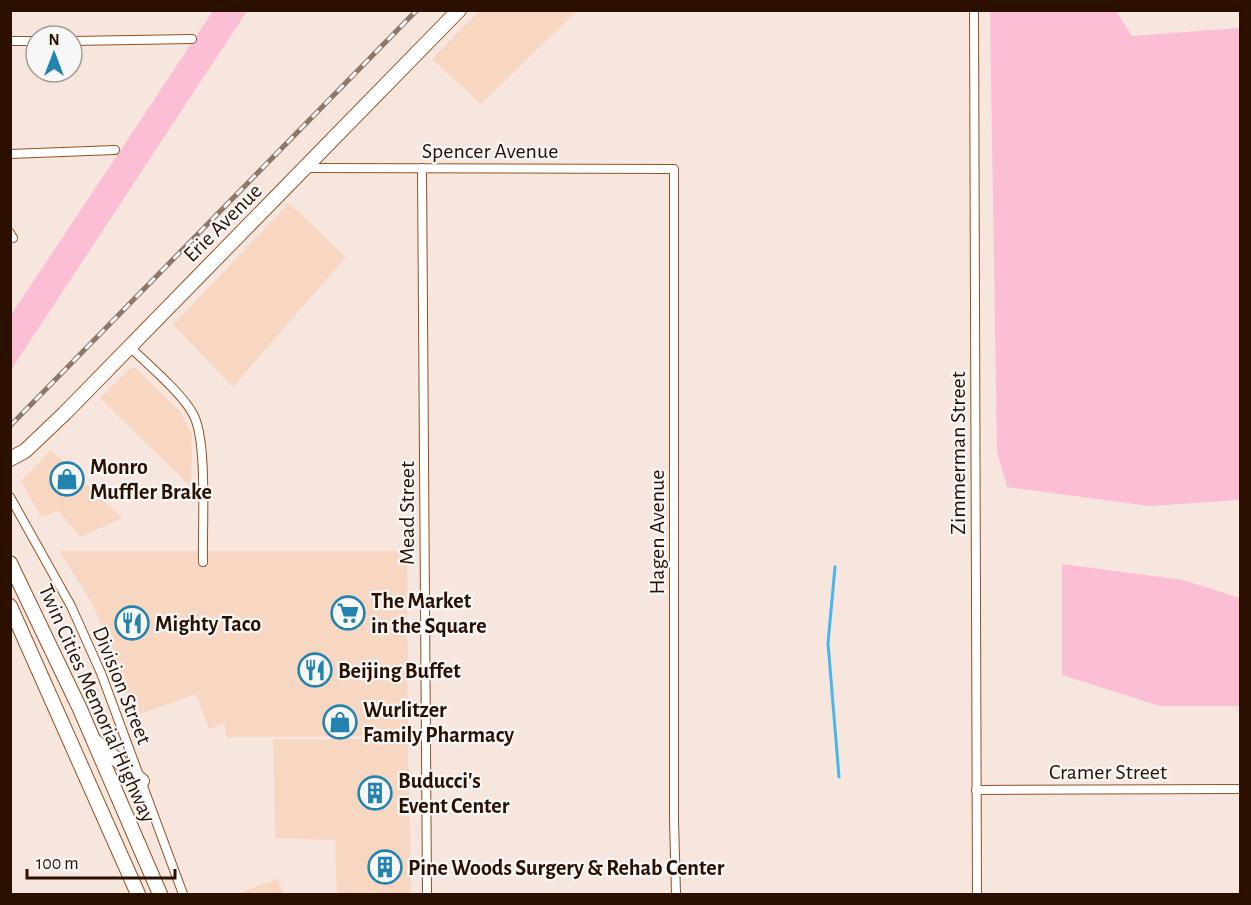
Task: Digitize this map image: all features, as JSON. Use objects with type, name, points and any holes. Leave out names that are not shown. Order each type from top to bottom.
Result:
[{"type":"main road","name":"Erie Avenue","points":[[10,459],[25,451],[45,432],[459,10]]},
{"type":"main road","name":"Twin Cities Memorial Highway","points":[[10,563],[54,651],[160,894]]},
{"type":"main road","name":"Twin Cities Memorial Highway","points":[[10,606],[138,894]]},
{"type":"main road","points":[[92,739],[142,781]]},
{"type":"street","name":"Zimmerman Street","points":[[974,10],[977,894]]},
{"type":"street","points":[[84,40],[192,39]]},
{"type":"street","points":[[10,154],[115,150]]},
{"type":"street","name":"Spencer Avenue","points":[[305,168],[674,169]]},
{"type":"street","name":"Mead Street","points":[[423,168],[426,894]]},
{"type":"street","name":"Hagen Avenue","points":[[674,169],[676,894]]},
{"type":"street","points":[[129,346],[182,400],[196,421],[201,448],[203,562]]},
{"type":"street","name":"Division Street","points":[[10,497],[80,627],[115,708],[183,894]]},
{"type":"street","name":"Cramer Street","points":[[976,790],[1240,789]]},
{"type":"shaded area","points":[[480,10],[673,10],[673,12],[576,12],[481,104],[432,59]]},
{"type":"shaded area","points":[[213,11],[247,11],[11,370],[11,315]]},
{"type":"shaded area","points":[[990,11],[1116,11],[1132,36],[1240,28],[1240,500],[1150,506],[1007,487],[997,451]]},
{"type":"shaded area","points":[[289,203],[346,257],[233,387],[173,325]]},
{"type":"shaded area","points":[[133,366],[181,412],[192,436],[191,487],[100,398]]},
{"type":"shaded area","points":[[51,450],[122,518],[81,537],[58,511],[41,517],[21,481]]},
{"type":"shaded area","points":[[59,551],[407,551],[408,736],[226,737],[225,723],[209,729],[196,694],[135,716],[93,605]]},
{"type":"shaded area","points":[[1062,564],[1183,580],[1240,598],[1240,706],[1160,706],[1062,675]]},
{"type":"shaded area","points":[[273,739],[408,739],[411,894],[337,894],[335,840],[275,838]]},
{"type":"shaded area","points":[[278,879],[284,894],[237,894]]},
{"type":"waterway","points":[[835,567],[828,643],[839,777]]},
{"type":"railway","points":[[10,426],[417,10]]},
{"type":"place","name":"Monro Muffler Brake","points":[[67,479]]},
{"type":"place","name":"The Market in the Square","points":[[348,613]]},
{"type":"place","name":"Mighty Taco","points":[[132,623]]},
{"type":"place","name":"Beijing Buffet","points":[[315,670]]},
{"type":"place","name":"Wurlitzer Family Pharmacy","points":[[340,722]]},
{"type":"place","name":"Buducci's Event Center","points":[[375,793]]},
{"type":"place","name":"Pine Woods Surgery & Rehab Center","points":[[385,867]]}]
